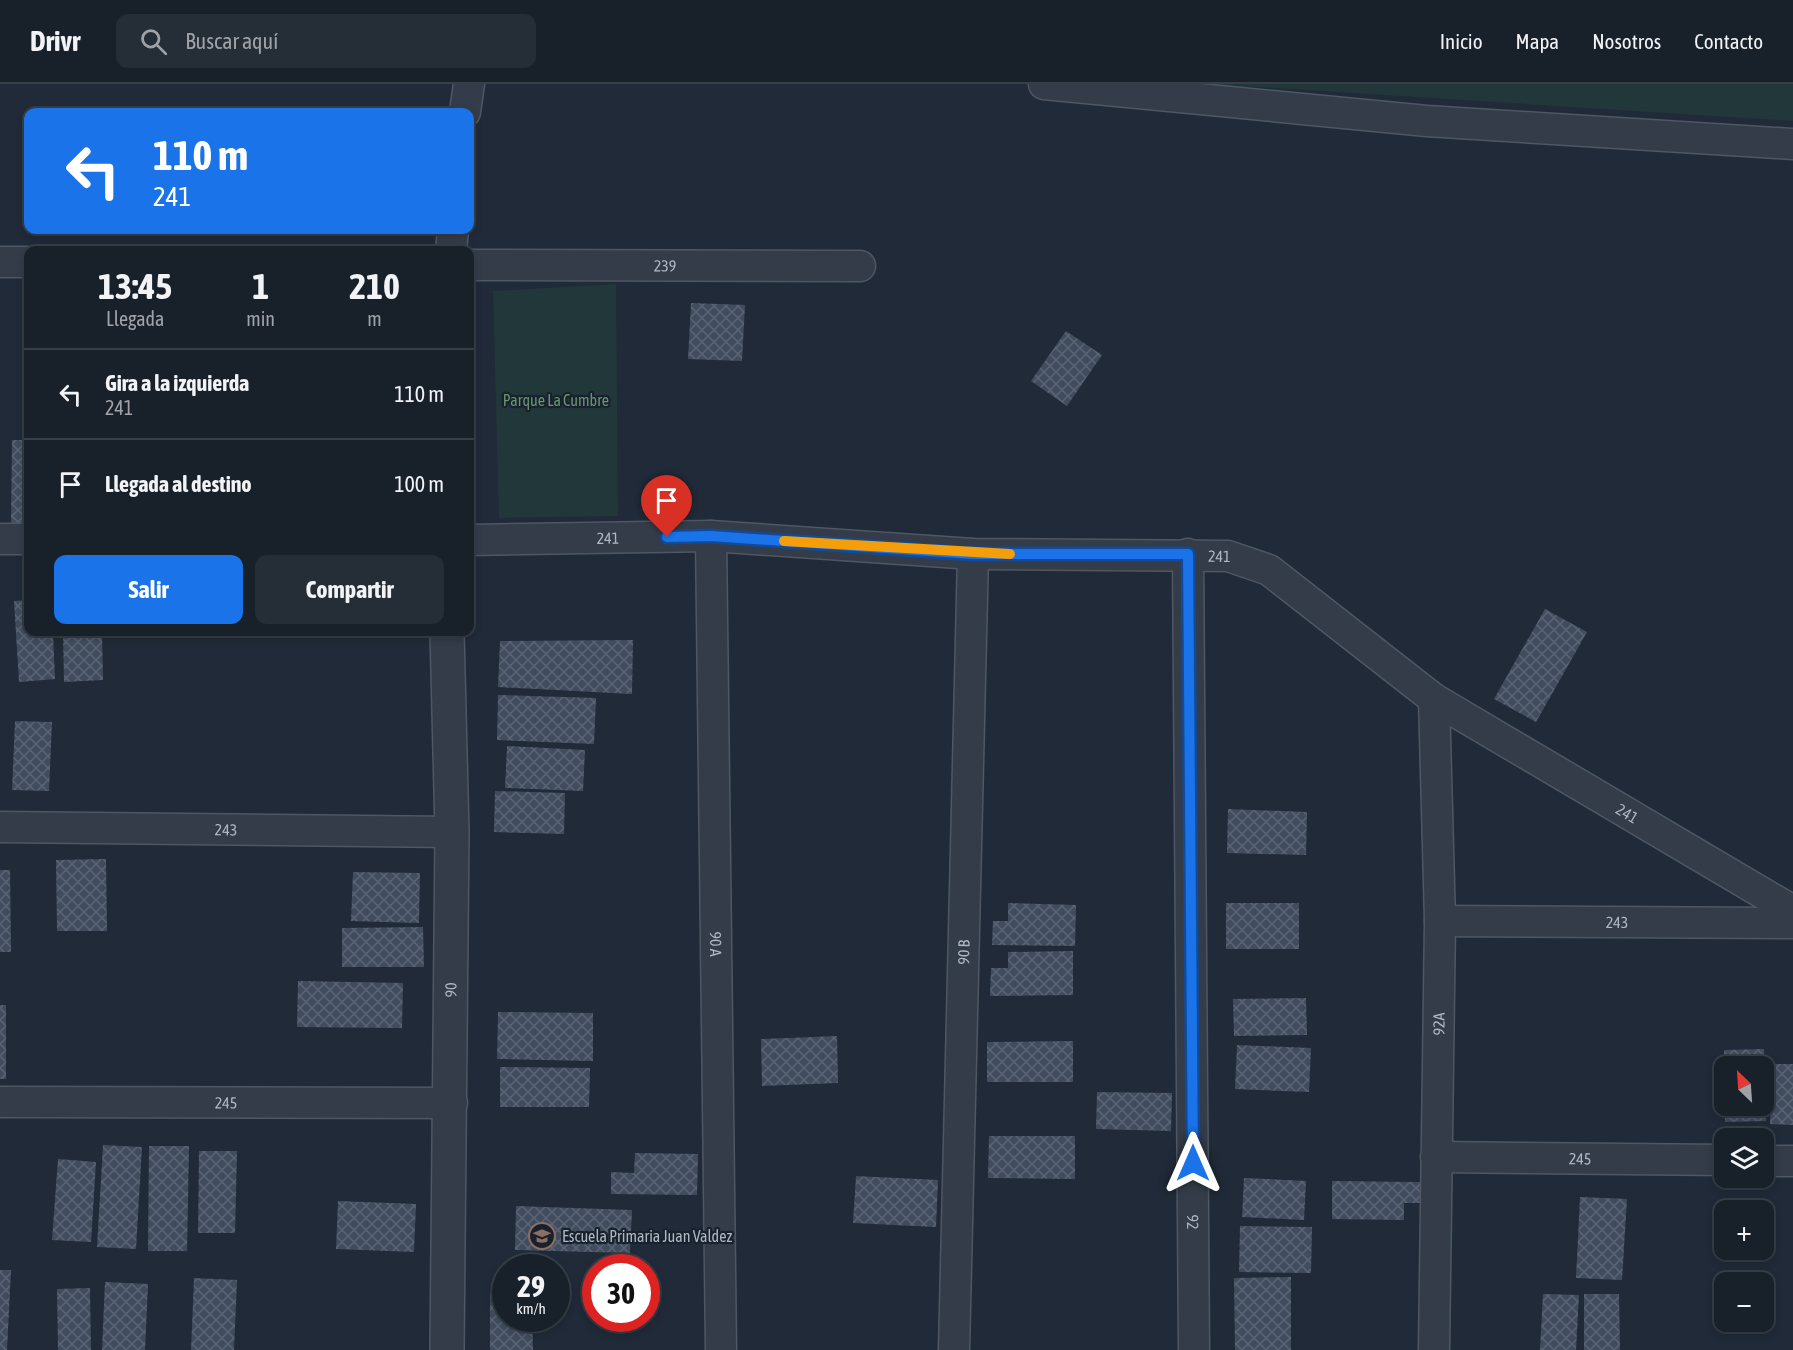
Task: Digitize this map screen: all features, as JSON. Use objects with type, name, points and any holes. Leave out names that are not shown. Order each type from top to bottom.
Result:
[{"type":"street","points":[[466,108],[469,84]]},
{"type":"street","points":[[1044,84],[1427,121],[1793,144]]},
{"type":"street","points":[[0,262],[24,262]]},
{"type":"street","name":"239","points":[[474,265],[860,266]]},
{"type":"street","name":"241","points":[[474,540],[711,536],[973,554],[1228,556],[1269,570],[1434,699],[1793,911]]},
{"type":"street","name":"90 A","points":[[711,536],[721,1350]]},
{"type":"street","points":[[0,539],[24,539]]},
{"type":"street","name":"90 B","points":[[954,1350],[973,554]]},
{"type":"street","name":"92","points":[[1188,554],[1194,1350]]},
{"type":"street","name":"90","points":[[447,636],[452,832],[452,1103],[447,1350]]},
{"type":"street","name":"92A","points":[[1434,699],[1440,921],[1434,1350]]},
{"type":"street","name":"243","points":[[0,827],[452,832]]},
{"type":"street","name":"243","points":[[1440,921],[1793,922]]},
{"type":"street","name":"245","points":[[0,1102],[452,1103]]},
{"type":"street","name":"245","points":[[1436,1157],[1714,1160]]},
{"type":"street","points":[[1774,1161],[1793,1161]]},
{"type":"green space","points":[[1209,84],[1793,84],[1793,121]]},
{"type":"green space","name":"Parque La Cumbre","points":[[616,284],[618,516],[499,518],[493,291]]},
{"type":"building","points":[[691,303],[745,305],[742,361],[688,359]]},
{"type":"building","points":[[1066,331],[1102,355],[1067,406],[1031,381]]},
{"type":"building","points":[[12,440],[24,440],[24,524],[11,524]]},
{"type":"building","points":[[24,600],[24,636],[53,636],[55,679],[19,682],[14,601]]},
{"type":"building","points":[[1545,609],[1587,632],[1536,722],[1494,699]]},
{"type":"building","points":[[63,636],[102,636],[103,680],[64,682]]},
{"type":"building","points":[[633,640],[632,694],[498,687],[500,641]]},
{"type":"building","points":[[498,695],[596,698],[594,744],[497,740]]},
{"type":"building","points":[[15,721],[52,722],[49,791],[12,790]]},
{"type":"building","points":[[507,746],[585,750],[583,791],[505,788]]},
{"type":"building","points":[[495,791],[565,793],[564,834],[494,832]]},
{"type":"building","points":[[1228,809],[1307,812],[1306,855],[1227,853]]},
{"type":"building","points":[[106,859],[107,931],[57,931],[56,860]]},
{"type":"building","points":[[0,870],[10,870],[11,952],[0,952]]},
{"type":"building","points":[[353,872],[420,873],[419,923],[351,921]]},
{"type":"building","points":[[1008,903],[1076,905],[1075,946],[992,945],[993,921],[1008,921]]},
{"type":"building","points":[[1226,903],[1299,903],[1299,949],[1226,949]]},
{"type":"building","points":[[423,927],[424,967],[342,967],[342,928]]},
{"type":"building","points":[[1073,951],[1073,995],[990,996],[991,968],[1008,968],[1008,952]]},
{"type":"building","points":[[298,981],[403,983],[402,1028],[297,1027]]},
{"type":"building","points":[[1306,998],[1307,1035],[1234,1036],[1233,999]]},
{"type":"building","points":[[0,1005],[6,1005],[6,1079],[0,1079]]},
{"type":"building","points":[[498,1012],[593,1013],[593,1061],[497,1059]]},
{"type":"building","points":[[837,1036],[838,1083],[762,1086],[761,1039]]},
{"type":"building","points":[[1073,1041],[1073,1082],[987,1082],[987,1042]]},
{"type":"building","points":[[1237,1045],[1311,1048],[1309,1092],[1235,1089]]},
{"type":"building","points":[[1764,1049],[1764,1056],[1724,1056],[1724,1050]]},
{"type":"building","points":[[1774,1064],[1793,1064],[1793,1125],[1770,1124],[1770,1116],[1774,1116]]},
{"type":"building","points":[[500,1067],[590,1068],[589,1107],[500,1107]]},
{"type":"building","points":[[1097,1092],[1172,1093],[1171,1131],[1096,1129]]},
{"type":"building","points":[[1725,1116],[1766,1116],[1766,1121],[1725,1122]]},
{"type":"building","points":[[989,1136],[1075,1136],[1075,1179],[988,1178]]},
{"type":"building","points":[[103,1145],[142,1147],[136,1249],[97,1247]]},
{"type":"building","points":[[149,1146],[189,1146],[187,1251],[148,1251]]},
{"type":"building","points":[[199,1151],[237,1151],[235,1233],[198,1233]]},
{"type":"building","points":[[635,1153],[698,1154],[697,1195],[611,1194],[611,1172],[634,1173]]},
{"type":"building","points":[[58,1159],[96,1162],[91,1242],[52,1240]]},
{"type":"building","points":[[856,1176],[938,1180],[936,1227],[853,1223]]},
{"type":"building","points":[[1244,1178],[1306,1181],[1304,1220],[1242,1217]]},
{"type":"building","points":[[1332,1181],[1420,1182],[1420,1203],[1404,1203],[1404,1220],[1332,1219]]},
{"type":"building","points":[[1580,1197],[1627,1199],[1622,1280],[1576,1278]]},
{"type":"building","points":[[338,1201],[416,1204],[414,1252],[336,1249]]},
{"type":"building","points":[[516,1206],[632,1210],[630,1253],[515,1250]]},
{"type":"building","points":[[1240,1226],[1312,1227],[1311,1273],[1239,1272]]},
{"type":"building","points":[[0,1270],[11,1270],[7,1350],[0,1350]]},
{"type":"building","points":[[1291,1277],[1291,1350],[1235,1350],[1234,1278]]},
{"type":"building","points":[[194,1278],[237,1280],[234,1350],[191,1350]]},
{"type":"building","points":[[105,1282],[148,1284],[145,1350],[102,1350]]},
{"type":"building","points":[[90,1288],[91,1350],[58,1350],[57,1289]]},
{"type":"building","points":[[490,1293],[492,1293],[492,1332],[532,1332],[533,1350],[490,1350]]},
{"type":"building","points":[[1543,1294],[1579,1295],[1576,1350],[1540,1350]]},
{"type":"building","points":[[1584,1294],[1619,1294],[1620,1350],[1584,1350]]},
{"type":"slow traffic","points":[[784,541],[973,554],[1010,554]]},
{"type":"place","name":"Escuela Primaria Juan Valdez","points":[[542,1236]]},
{"type":"route","points":[[667,537],[711,536],[973,554],[1188,554],[1193,1163]]}]
